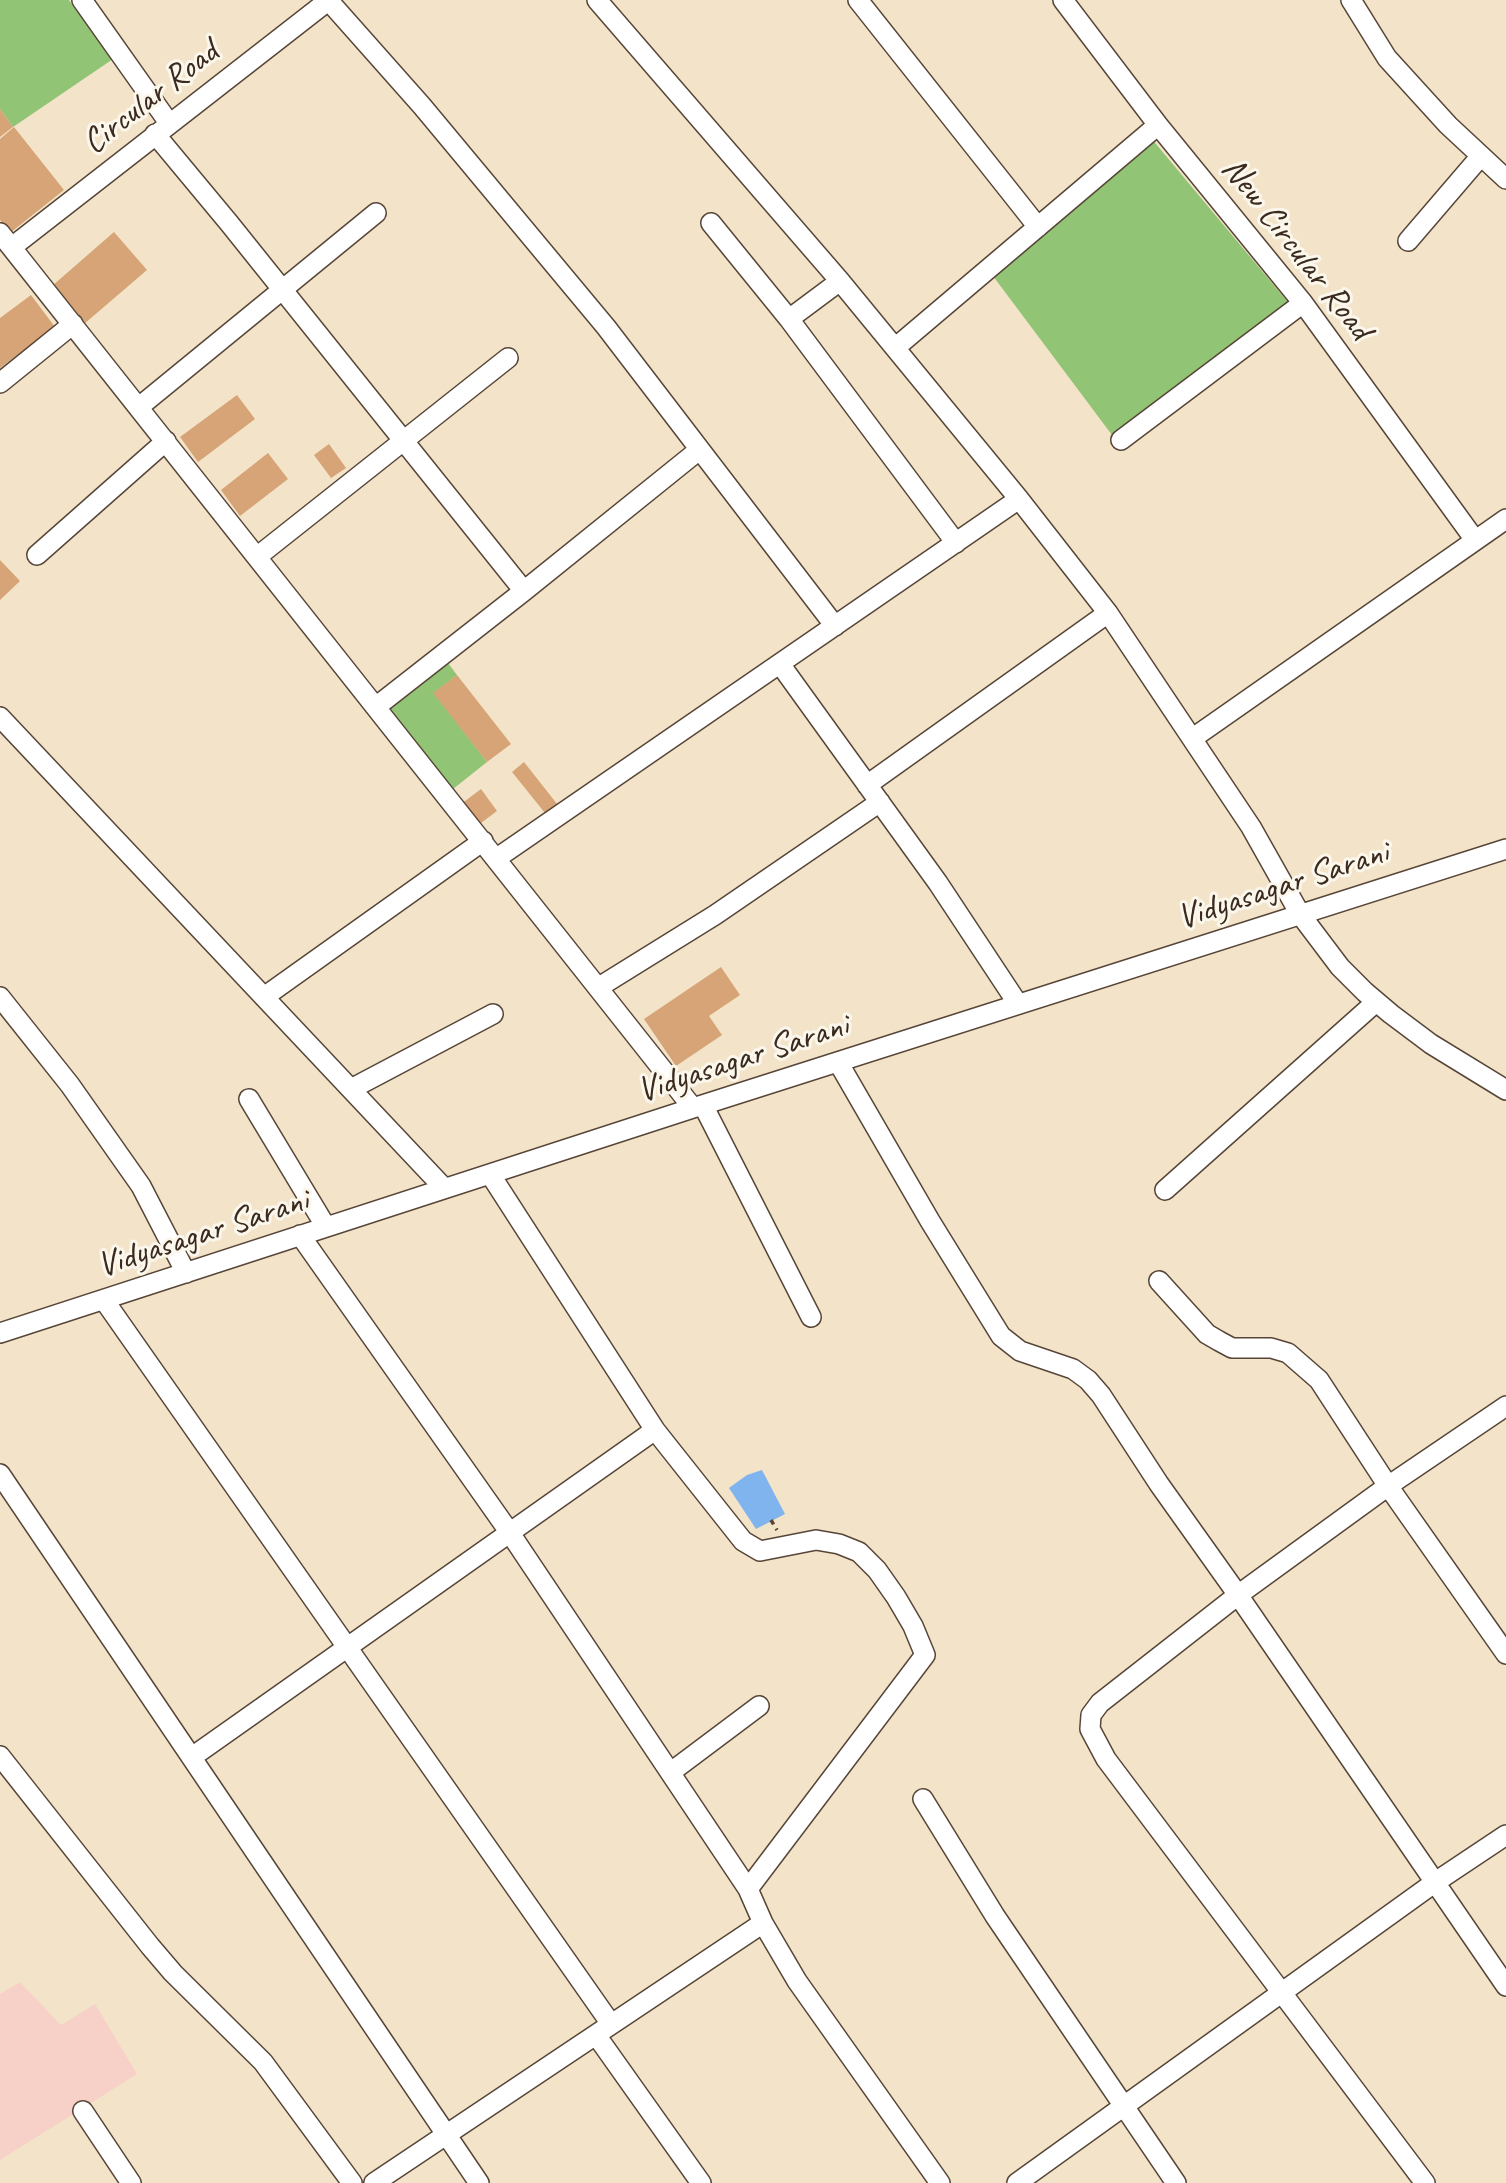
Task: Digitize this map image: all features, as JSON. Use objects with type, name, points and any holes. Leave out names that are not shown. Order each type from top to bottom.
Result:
[{"type":"street","points":[[82,0],[162,129],[283,290],[524,591]]},
{"type":"street","points":[[328,0],[422,106],[606,327],[835,626]]},
{"type":"street","name":"Circular Road","points":[[6,240],[162,129],[328,0]]},
{"type":"street","points":[[597,0],[840,281],[1108,612],[1251,827],[1300,914],[1340,967],[1376,1002],[1431,1044],[1506,1090]]},
{"type":"street","points":[[858,0],[1038,227]]},
{"type":"street","name":"New Circular Road","points":[[1063,0],[1158,125],[1303,303],[1475,540]]},
{"type":"street","points":[[1351,0],[1387,58],[1480,157],[1506,179]]},
{"type":"street","points":[[895,348],[1158,125]]},
{"type":"street","points":[[1408,241],[1480,157]]},
{"type":"street","points":[[139,407],[376,213]]},
{"type":"street","points":[[710,223],[789,319],[956,542]]},
{"type":"street","points":[[6,240],[599,987],[698,1107],[811,1317]]},
{"type":"street","points":[[789,319],[840,281]]},
{"type":"street","points":[[1121,440],[1303,303]]},
{"type":"street","points":[[0,383],[73,324]]},
{"type":"street","points":[[258,556],[508,358]]},
{"type":"street","points":[[37,555],[166,441]]},
{"type":"street","points":[[377,706],[699,450]]},
{"type":"street","points":[[497,858],[1019,499]]},
{"type":"street","points":[[1193,738],[1506,519]]},
{"type":"street","points":[[867,785],[1108,612]]},
{"type":"street","points":[[780,664],[938,883],[1018,1004]]},
{"type":"street","points":[[0,717],[444,1188]]},
{"type":"street","points":[[599,987],[715,915],[880,802]]},
{"type":"street","points":[[264,997],[484,841]]},
{"type":"street","name":"Vidyasagar Sarani","points":[[0,1334],[444,1188],[1506,849]]},
{"type":"street","points":[[0,997],[70,1085],[141,1186],[186,1273]]},
{"type":"street","points":[[1165,1190],[1376,1002]]},
{"type":"street","points":[[351,1089],[493,1014]]},
{"type":"street","points":[[838,1062],[930,1221],[1001,1336],[1020,1351],[1073,1369],[1088,1380],[1101,1395],[1159,1484],[1506,1986]]},
{"type":"street","points":[[249,1099],[326,1227]]},
{"type":"street","points":[[490,1174],[655,1430],[743,1541],[752,1548],[769,1550],[816,1540],[839,1544],[859,1552],[877,1570],[895,1597],[913,1626],[925,1655],[748,1889]]},
{"type":"street","points":[[300,1236],[510,1533],[748,1889],[763,1923],[818,2012],[940,2183]]},
{"type":"street","points":[[1159,1281],[1208,1334],[1219,1341],[1231,1348],[1271,1348],[1288,1353],[1319,1380],[1388,1486],[1506,1654]]},
{"type":"street","points":[[104,1300],[348,1647],[604,2029],[701,2183]]},
{"type":"street","points":[[1425,2183],[1106,1759],[1090,1729],[1091,1715],[1100,1703],[1238,1595],[1388,1486],[1506,1406]]},
{"type":"street","points":[[192,1757],[655,1430]]},
{"type":"street","points":[[0,1474],[480,2183]]},
{"type":"street","points":[[671,1772],[759,1706]]},
{"type":"street","points":[[0,1756],[165,1964],[263,2062],[352,2183]]},
{"type":"street","points":[[923,1799],[995,1916],[1176,2183]]},
{"type":"street","points":[[1017,2183],[1434,1883],[1506,1835]]},
{"type":"street","points":[[374,2183],[763,1923]]},
{"type":"street","points":[[83,2111],[131,2183]]},
{"type":"path","points":[[771,1520],[775,1526]]},
{"type":"shaded area","points":[[20,1982],[61,2025],[95,2004],[137,2074],[0,2160],[0,1994]]},
{"type":"green space","points":[[0,0],[69,0],[113,59],[13,127],[0,109]]},
{"type":"green space","points":[[1151,138],[1292,307],[1112,435],[993,276]]},
{"type":"green space","points":[[448,663],[457,675],[434,693],[487,762],[448,793],[389,719],[391,708]]},
{"type":"water","points":[[762,1470],[785,1514],[756,1529],[729,1488],[747,1475]]},
{"type":"building","points":[[0,109],[13,127],[0,137]]},
{"type":"building","points":[[14,127],[64,190],[10,233],[0,220],[0,139]]},
{"type":"building","points":[[114,232],[147,270],[84,324],[52,286]]},
{"type":"building","points":[[31,295],[55,327],[0,368],[0,318]]},
{"type":"building","points":[[237,395],[255,419],[198,462],[180,437]]},
{"type":"building","points":[[329,444],[346,468],[331,478],[314,455]]},
{"type":"building","points":[[268,453],[288,479],[240,516],[221,490]]},
{"type":"building","points":[[0,560],[20,581],[0,600]]},
{"type":"building","points":[[457,675],[511,744],[487,762],[433,693]]},
{"type":"building","points":[[524,762],[561,809],[549,818],[512,772]]},
{"type":"building","points":[[481,789],[497,811],[477,826],[461,804]]},
{"type":"building","points":[[721,967],[740,995],[709,1016],[722,1035],[676,1066],[644,1019]]}]
